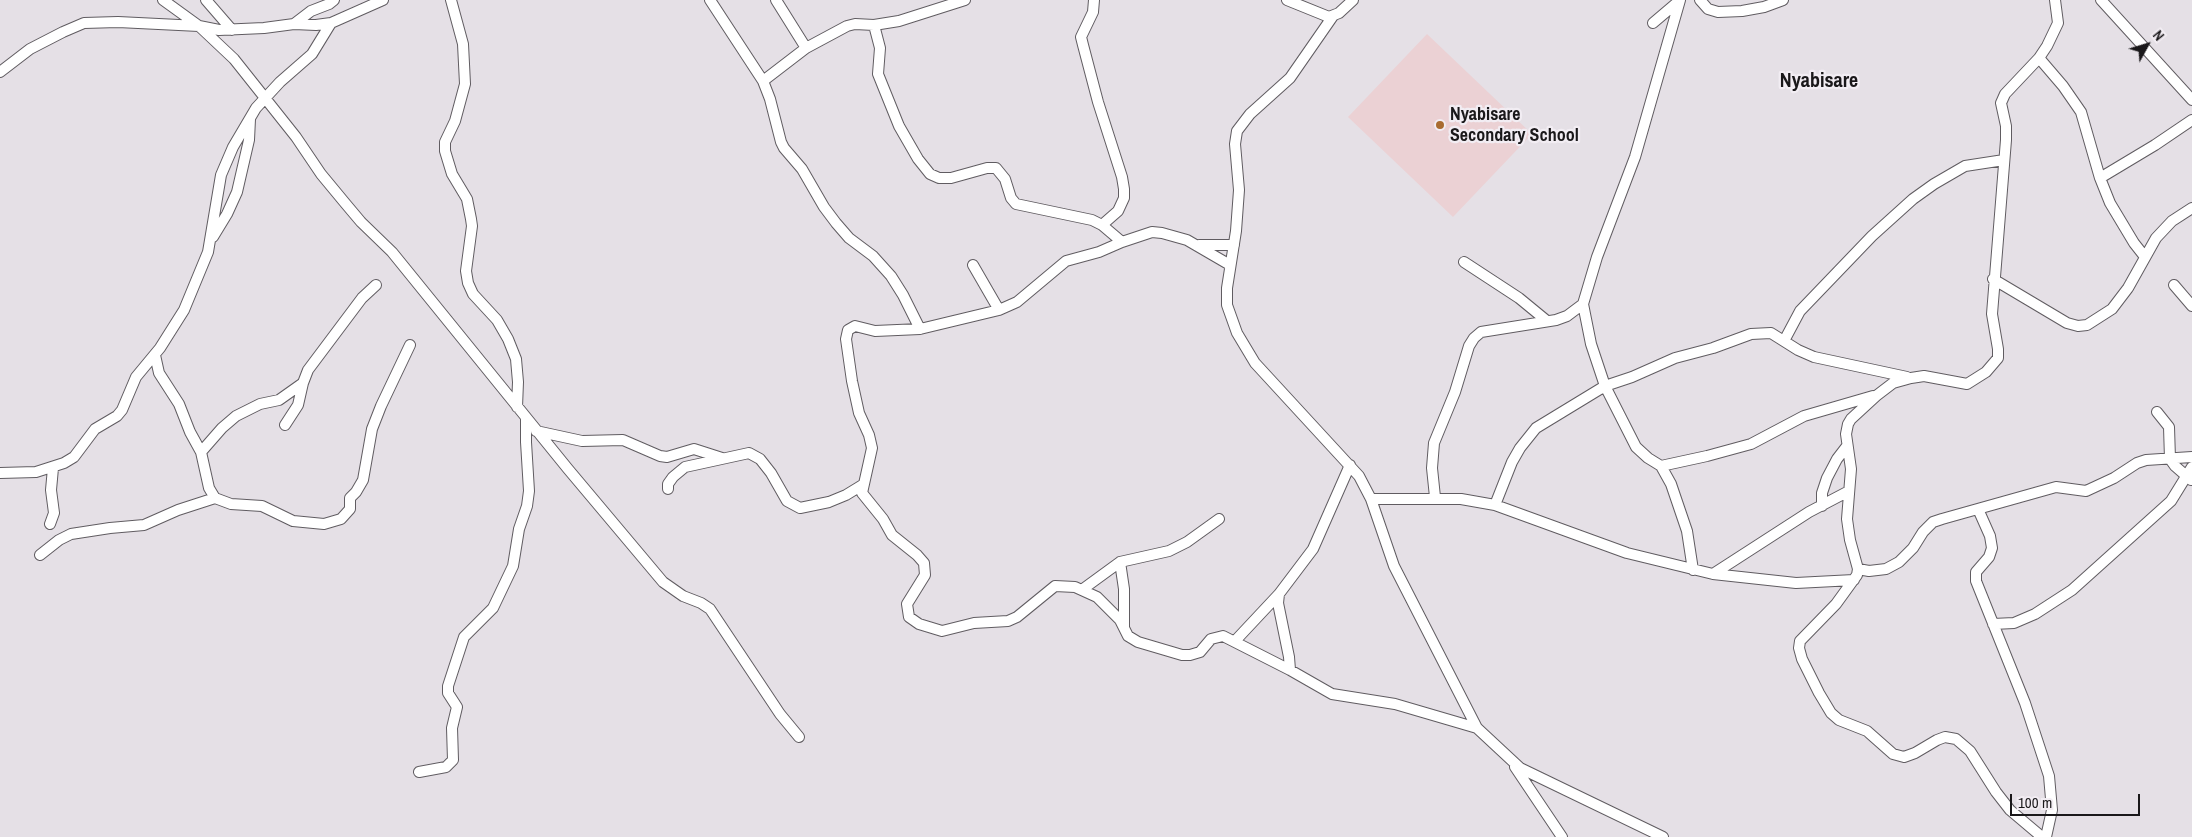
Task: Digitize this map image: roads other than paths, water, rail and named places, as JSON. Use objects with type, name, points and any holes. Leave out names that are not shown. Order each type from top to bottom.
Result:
[{"type":"street","points":[[163,0],[199,26],[234,59],[265,96],[344,203],[392,252],[526,418],[663,582],[683,596],[701,603],[710,610],[780,714],[799,738]]},
{"type":"street","points":[[206,0],[232,30]]},
{"type":"street","points":[[294,24],[311,12],[334,0]]},
{"type":"street","points":[[0,72],[30,49],[62,32],[84,24],[118,22],[199,26],[232,30],[294,24],[316,25],[331,23],[382,0]]},
{"type":"street","points":[[451,0],[463,44],[465,84],[455,121],[445,142],[445,151],[452,174],[467,199],[472,226],[466,271],[468,283],[473,294],[497,320],[508,339],[516,359],[518,382],[517,407]]},
{"type":"street","points":[[710,0],[763,81],[784,148],[802,169],[824,207],[836,223],[849,238],[873,256],[891,276],[920,329]]},
{"type":"street","points":[[776,0],[806,48]]},
{"type":"street","points":[[763,81],[806,48],[847,26],[855,24],[874,25],[899,21],[965,0]]},
{"type":"street","points":[[1094,0],[1094,12],[1081,37],[1082,45],[1124,189],[1124,198],[1118,212],[1102,225]]},
{"type":"street","points":[[1353,0],[1333,16],[1290,78],[1250,114],[1237,131],[1235,144],[1239,190],[1234,245],[1227,288],[1227,305],[1232,321],[1245,349],[1255,364],[1359,476],[1372,499],[1394,566],[1477,728],[1520,768],[1663,837]]},
{"type":"street","points":[[1653,24],[1680,0]]},
{"type":"street","points":[[1680,0],[1636,157],[1597,257],[1584,304],[1591,344],[1605,386],[1636,447],[1661,466],[1671,484],[1686,531],[1693,570]]},
{"type":"street","points":[[1700,0],[1708,8],[1718,12],[1757,9],[1783,0]]},
{"type":"street","points":[[2042,837],[2010,810],[1970,751],[1956,739],[1946,737],[1937,740],[1904,757],[1894,754],[1867,731],[1838,720],[1831,713],[1808,673],[1799,648],[1800,641],[1836,604],[1854,580],[1858,569],[1850,540],[1848,519],[1851,469],[1846,434],[1848,424],[1876,396],[1894,383],[1911,378],[1930,377],[1965,384],[1975,381],[1998,358],[1992,314],[1993,279],[2006,126],[2001,99],[2039,58],[2047,46],[2058,23],[2055,0]]},
{"type":"street","points":[[2101,0],[2192,100]]},
{"type":"street","points":[[1294,2],[1324,16],[1333,16]]},
{"type":"street","points":[[211,240],[221,176],[233,147],[265,96],[312,54],[331,23]]},
{"type":"street","points":[[874,25],[880,48],[878,74],[899,126],[918,159],[930,174],[939,178],[952,178],[992,167],[1002,174],[1011,198],[1018,205],[1082,218],[1102,225],[1122,242]]},
{"type":"street","points":[[2039,58],[2063,86],[2081,112],[2100,178],[2118,217],[2145,257]]},
{"type":"street","points":[[0,473],[36,472],[52,468],[74,457],[95,428],[117,416],[128,399],[136,377],[155,355],[184,310],[211,240],[227,214],[237,192],[249,140],[250,118]]},
{"type":"street","points":[[2100,178],[2192,120]]},
{"type":"street","points":[[1784,341],[1794,320],[1802,309],[1872,236],[1913,198],[1965,166],[2004,160]]},
{"type":"street","points":[[1993,279],[2052,315],[2078,326],[2087,325],[2112,309],[2132,281],[2156,238],[2172,221],[2192,208]]},
{"type":"street","points":[[1230,265],[1198,245],[1157,232],[1066,261],[1017,302],[999,310],[920,329],[875,331],[855,326],[848,330],[846,340],[858,412],[872,444],[870,465],[862,489],[864,497],[883,519],[888,530],[924,563],[925,575],[909,599],[907,610],[909,617],[919,624],[935,630],[948,630],[974,624],[1008,621],[1017,617],[1055,586],[1068,585],[1083,589],[1097,597],[1112,612],[1132,639],[1182,655],[1197,653],[1210,640],[1218,636],[1235,641],[1332,694],[1395,704],[1477,728]]},
{"type":"street","points":[[1198,245],[1234,245]]},
{"type":"street","points":[[1464,262],[1519,298],[1547,321]]},
{"type":"street","points":[[973,265],[999,310]]},
{"type":"street","points":[[284,425],[298,405],[303,382],[314,362],[362,298],[376,285]]},
{"type":"street","points":[[2174,285],[2192,306]]},
{"type":"street","points":[[1434,497],[1432,468],[1434,443],[1455,392],[1469,346],[1474,338],[1481,332],[1567,316],[1584,304]]},
{"type":"street","points":[[1495,505],[1512,462],[1529,435],[1536,428],[1605,386],[1632,377],[1675,358],[1713,348],[1751,334],[1771,333],[1814,357],[1911,378]]},
{"type":"street","points":[[155,355],[159,374],[179,404],[190,432],[201,452],[209,488],[215,498],[231,504],[262,506],[293,521],[324,524],[341,519],[350,509],[349,498],[363,480],[372,429],[410,345]]},
{"type":"street","points":[[201,452],[222,428],[236,416],[260,404],[279,400],[303,382]]},
{"type":"street","points":[[1661,466],[1751,444],[1804,416],[1876,396]]},
{"type":"street","points":[[1993,624],[2014,623],[2035,614],[2072,590],[2171,501],[2190,474],[2175,466],[2170,459],[2169,427],[2157,412]]},
{"type":"street","points":[[419,772],[446,767],[453,760],[452,728],[457,707],[448,693],[448,686],[464,637],[496,603],[513,566],[519,529],[527,506],[529,491],[526,418]]},
{"type":"street","points":[[536,430],[582,441],[623,440],[660,456],[667,457],[694,450],[722,458]]},
{"type":"street","points":[[1822,506],[1822,493],[1827,478],[1848,446]]},
{"type":"street","points":[[668,489],[668,484],[673,477],[685,467],[749,453],[754,455],[771,473],[787,501],[800,508],[809,508],[829,502],[846,495],[864,484]]},
{"type":"street","points":[[1858,569],[1869,571],[1886,569],[1905,557],[1923,532],[1934,522],[2056,487],[2086,490],[2114,478],[2137,464],[2154,459],[2192,457]]},
{"type":"street","points":[[1235,641],[1279,594],[1313,549],[1350,465]]},
{"type":"street","points":[[50,524],[54,509],[50,490],[52,468]]},
{"type":"street","points":[[1713,574],[1849,491]]},
{"type":"street","points":[[40,555],[59,540],[71,534],[144,525],[178,510],[215,498]]},
{"type":"street","points":[[1372,499],[1461,498],[1495,505],[1626,553],[1713,574],[1796,582],[1854,580]]},
{"type":"street","points":[[1978,509],[1990,536],[1992,548],[1989,557],[1976,572],[1976,580],[2024,703],[2049,776],[2052,810],[2046,837]]},
{"type":"street","points":[[1083,589],[1120,562],[1169,550],[1187,542],[1219,520]]},
{"type":"street","points":[[1120,562],[1124,589],[1124,627]]},
{"type":"street","points":[[1279,594],[1278,603],[1290,670]]},
{"type":"street","points":[[1510,760],[1562,837]]},
{"type":"place","name":"Nyabisare Secondary School","points":[[1440,125]]},
{"type":"district","name":"Nyabisare","points":[[1819,82]]}]
